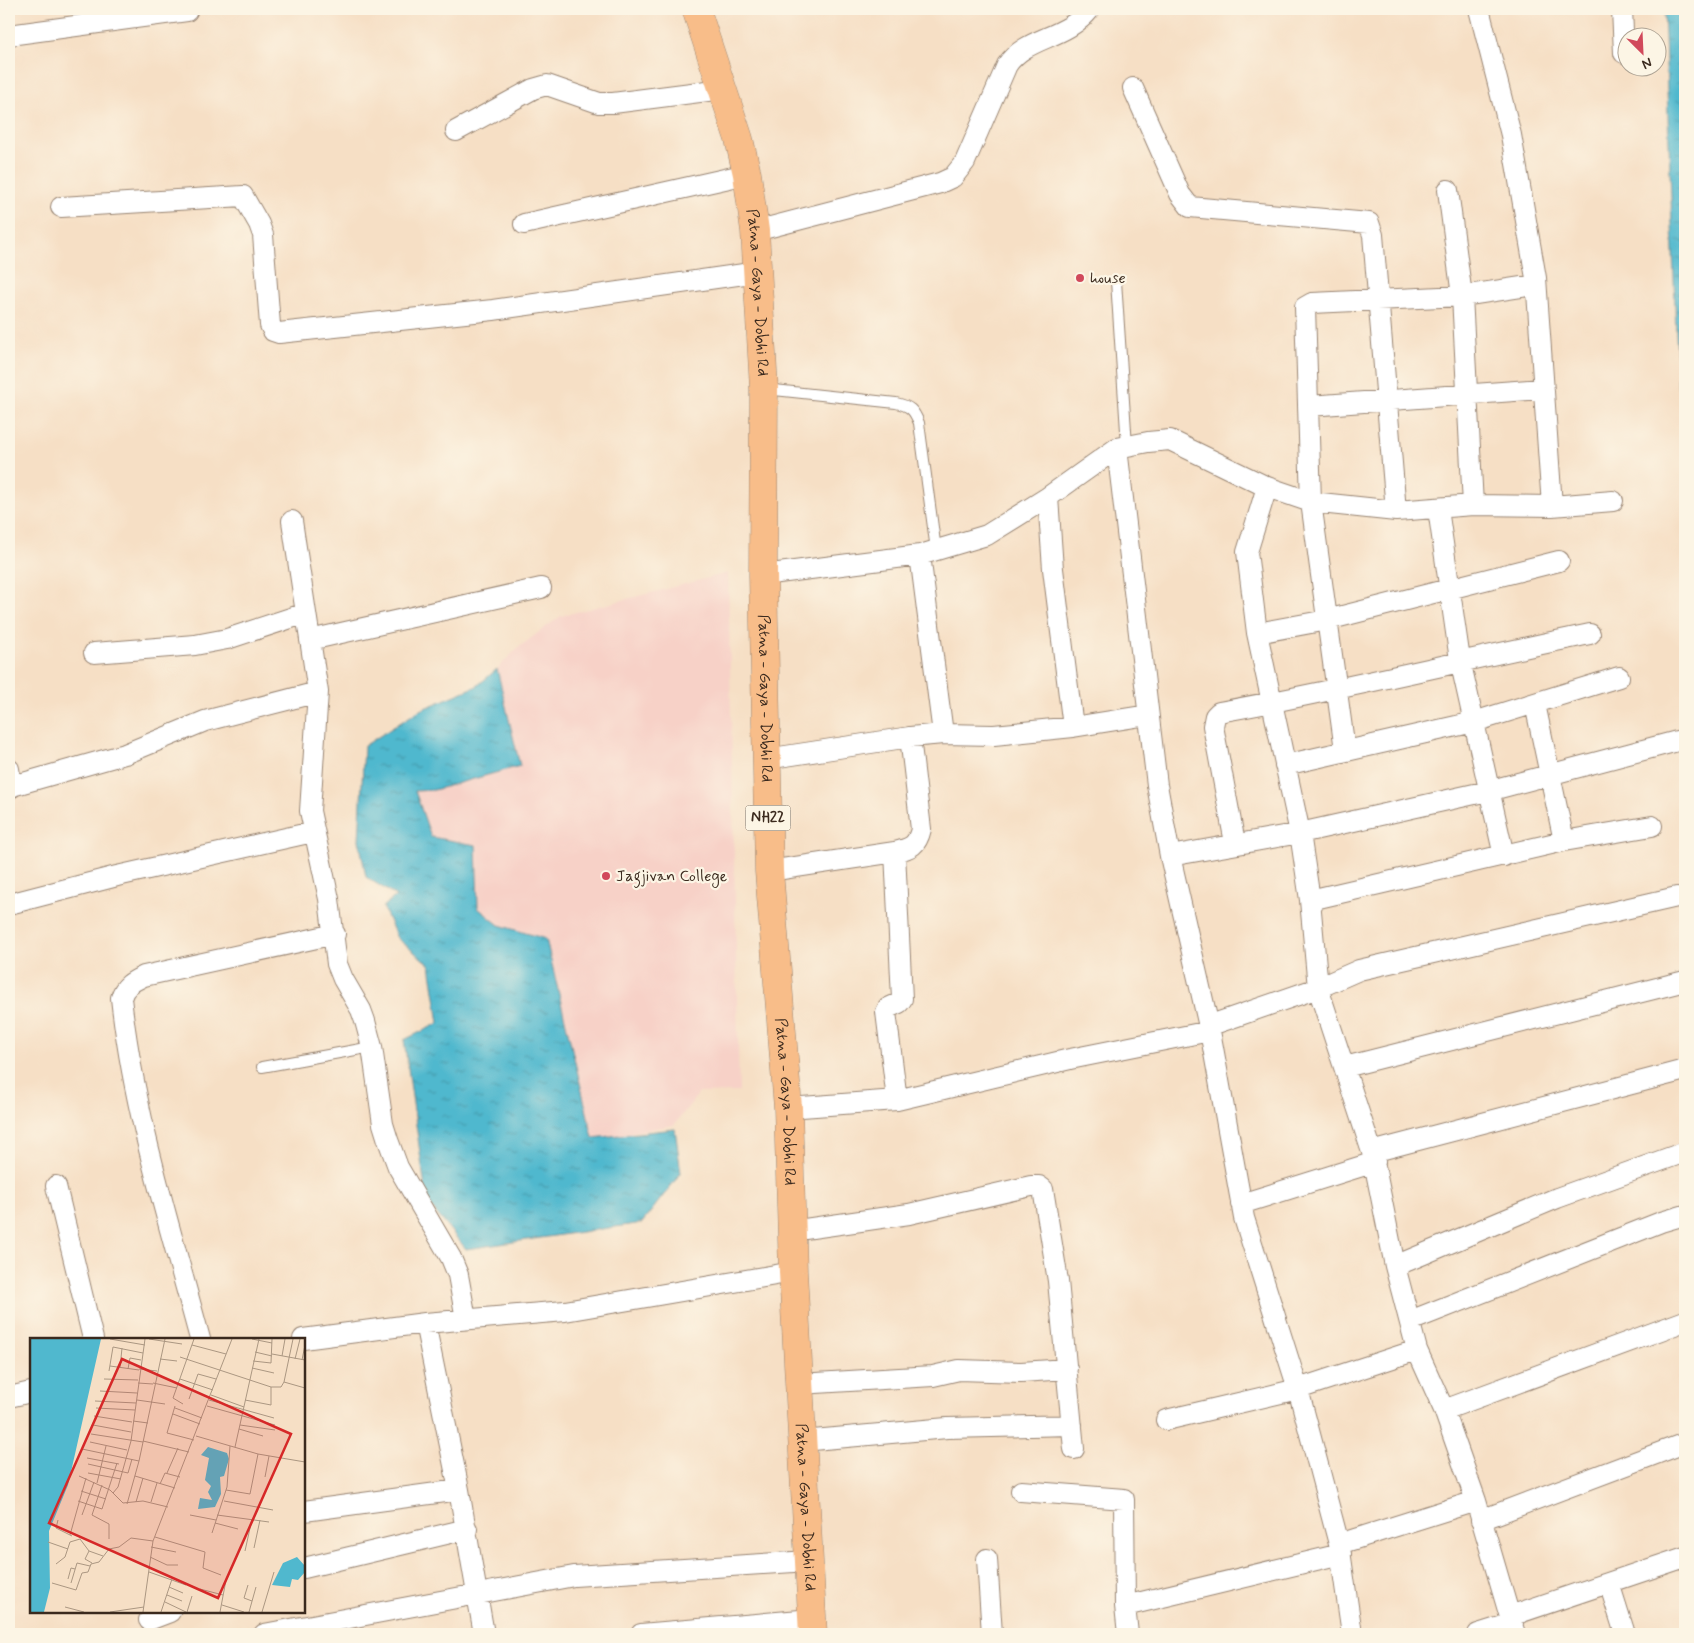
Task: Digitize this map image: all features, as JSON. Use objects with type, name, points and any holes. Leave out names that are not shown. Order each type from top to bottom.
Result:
[{"type":"main road","name":"Patna - Gaya - Dobhi Rd","points":[[696,9],[723,89],[748,174],[758,272],[764,389],[763,576],[769,871],[788,1108],[791,1231],[813,1627]]},
{"type":"street","points":[[755,231],[940,183],[953,177],[964,162],[1008,65],[1015,54],[1065,31],[1082,19],[1090,9]]},
{"type":"street","points":[[1479,9],[1511,135],[1536,278],[1552,506]]},
{"type":"street","points":[[1622,9],[1623,28]]},
{"type":"street","points":[[9,34],[187,11]]},
{"type":"street","points":[[456,131],[534,89],[547,85],[599,103],[632,102],[723,89]]},
{"type":"street","points":[[1133,88],[1180,194],[1190,207],[1369,223],[1374,236],[1396,511]]},
{"type":"street","points":[[524,224],[748,174]]},
{"type":"street","points":[[1448,190],[1462,296],[1473,505]]},
{"type":"street","points":[[61,207],[243,196],[263,235],[270,326],[273,331],[279,333],[493,310],[758,272]]},
{"type":"street","points":[[1345,750],[1310,502],[1310,406],[1305,308],[1312,302],[1462,296],[1535,285]]},
{"type":"street","points":[[1310,406],[1543,389]]},
{"type":"street","points":[[763,576],[928,553],[987,535],[1122,447],[1170,440],[1267,487],[1310,502],[1396,511],[1473,505],[1552,506],[1613,501]]},
{"type":"street","points":[[1122,447],[1148,716],[1157,785],[1170,856],[1209,1029],[1242,1204],[1298,1389],[1340,1549],[1352,1634]]},
{"type":"street","points":[[1267,487],[1247,552],[1257,633],[1300,833],[1310,900],[1318,988],[1374,1157],[1395,1266],[1418,1350],[1444,1410],[1479,1510],[1513,1624]]},
{"type":"street","points":[[1048,497],[1053,569],[1073,727]]},
{"type":"street","points":[[1438,509],[1460,660],[1504,856]]},
{"type":"street","points":[[292,521],[318,692],[310,801],[313,832],[329,899],[340,972],[362,1010],[372,1047],[383,1124],[388,1140],[398,1167],[452,1258],[458,1275],[466,1319]]},
{"type":"street","points":[[928,553],[943,734]]},
{"type":"street","points":[[1257,633],[1327,620],[1559,562]]},
{"type":"street","points":[[310,640],[541,588]]},
{"type":"street","points":[[94,653],[195,645],[227,639],[306,613]]},
{"type":"street","points":[[1235,843],[1213,726],[1214,716],[1219,712],[1337,689],[1460,660],[1590,634]]},
{"type":"street","points":[[1285,764],[1474,722],[1619,677]]},
{"type":"street","points":[[10,781],[125,754],[204,721],[318,692]]},
{"type":"street","points":[[1534,704],[1564,841]]},
{"type":"street","points":[[766,759],[943,734],[994,735],[1073,727],[1148,716]]},
{"type":"street","points":[[769,871],[895,852],[914,847],[921,828],[910,738]]},
{"type":"street","points":[[1170,856],[1300,833],[1488,791],[1685,738]]},
{"type":"street","points":[[1310,900],[1564,841],[1652,826]]},
{"type":"street","points":[[9,904],[117,876],[313,832]]},
{"type":"street","points":[[895,852],[902,999],[899,1004],[888,1008],[886,1012],[897,1100]]},
{"type":"street","points":[[788,1108],[897,1100],[1070,1059],[1209,1029],[1318,988],[1358,970],[1677,897]]},
{"type":"street","points":[[200,1338],[140,1111],[127,1046],[121,998],[131,982],[144,976],[334,934]]},
{"type":"street","points":[[1345,1067],[1685,981]]},
{"type":"street","points":[[1242,1204],[1374,1157],[1685,1070]]},
{"type":"street","points":[[1395,1266],[1557,1198],[1685,1152]]},
{"type":"street","points":[[56,1186],[93,1338]]},
{"type":"street","points":[[791,1231],[909,1214],[1039,1186],[1044,1194],[1058,1280],[1074,1449]]},
{"type":"street","points":[[1410,1321],[1685,1214]]},
{"type":"street","points":[[305,1339],[425,1323],[565,1311],[793,1272]]},
{"type":"street","points":[[1444,1410],[1685,1321]]},
{"type":"street","points":[[425,1323],[467,1529],[476,1594],[484,1634]]},
{"type":"street","points":[[1166,1420],[1209,1412],[1298,1389],[1418,1350]]},
{"type":"street","points":[[799,1384],[933,1376],[959,1370],[1021,1372],[1067,1369]]},
{"type":"street","points":[[9,1397],[30,1392]]},
{"type":"street","points":[[802,1442],[947,1428],[1072,1425]]},
{"type":"street","points":[[1125,1606],[1479,1510],[1685,1443]]},
{"type":"street","points":[[305,1511],[459,1490]]},
{"type":"street","points":[[1021,1491],[1124,1499],[1125,1606],[1128,1634]]},
{"type":"street","points":[[305,1568],[467,1529]]},
{"type":"street","points":[[987,1559],[992,1634]]},
{"type":"street","points":[[264,1634],[574,1576],[809,1561]]},
{"type":"street","points":[[1478,1634],[1513,1624],[1609,1582],[1683,1564]]},
{"type":"street","points":[[1609,1582],[1625,1634]]},
{"type":"street","points":[[149,1620],[167,1613]]},
{"type":"street","points":[[641,1634],[813,1627]]},
{"type":"lane","points":[[1116,281],[1122,447]]},
{"type":"lane","points":[[764,389],[896,403],[908,405],[915,412],[919,423],[928,553]]},
{"type":"lane","points":[[262,1067],[372,1047]]},
{"type":"shaded area","name":"Jagjivan College","points":[[728,573],[739,1092],[699,1093],[674,1125],[593,1139],[546,939],[499,925],[478,907],[476,845],[431,837],[414,791],[434,790],[519,765],[497,669],[519,647],[561,616]]},
{"type":"water","points":[[1664,9],[1685,9],[1685,422],[1678,386]]},
{"type":"water","points":[[497,669],[520,766],[434,790],[415,791],[431,837],[476,845],[478,908],[499,925],[546,939],[593,1138],[675,1129],[681,1173],[642,1223],[466,1249],[427,1202],[404,1040],[439,1023],[430,965],[397,938],[383,907],[396,896],[366,877],[359,840],[364,746],[420,710],[477,686]]},
{"type":"place","name":"house","points":[[1080,278]]},
{"type":"place","name":"Jagjivan College","points":[[606,876]]}]
